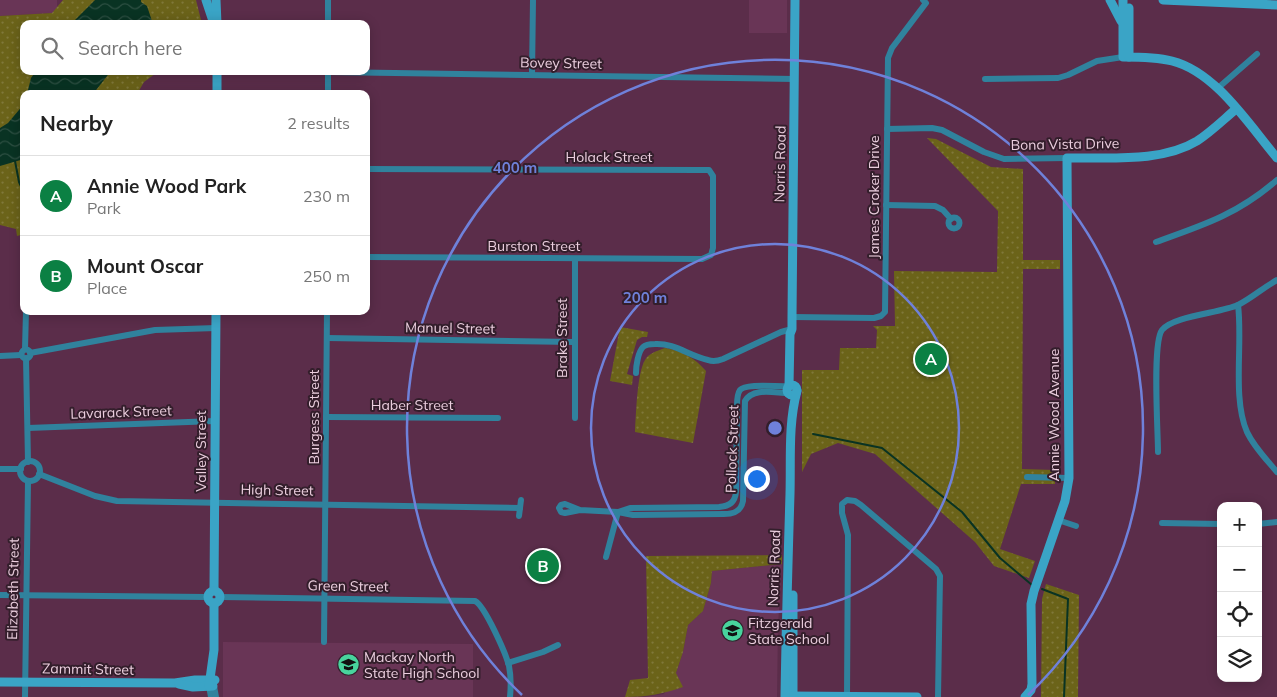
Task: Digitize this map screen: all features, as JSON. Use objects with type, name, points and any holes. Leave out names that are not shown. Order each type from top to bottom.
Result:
[{"type":"street","points":[[206,0],[214,20]]},
{"type":"street","points":[[216,0],[216,20]]},
{"type":"street","points":[[328,0],[328,20]]},
{"type":"street","points":[[532,0],[532,75]]},
{"type":"street","name":"Norris Road","points":[[789,696],[788,534],[792,439],[791,390],[794,378],[792,317],[795,0]]},
{"type":"street","points":[[1110,0],[1123,26]]},
{"type":"street","points":[[1123,0],[1126,57]]},
{"type":"street","points":[[1126,57],[1129,0]]},
{"type":"street","points":[[1163,0],[1277,5]]},
{"type":"street","name":"James Croker Drive","points":[[792,317],[879,318],[884,314],[886,308],[888,58],[892,48],[925,1]]},
{"type":"street","points":[[1218,88],[1257,54]]},
{"type":"street","points":[[985,79],[1058,78],[1096,61],[1126,57],[1171,60],[1206,76],[1277,158]]},
{"type":"street","name":"Bovey Street","points":[[370,72],[794,79]]},
{"type":"street","points":[[217,75],[217,90]]},
{"type":"street","points":[[328,75],[328,90]]},
{"type":"street","name":"Bona Vista Drive","points":[[887,129],[932,128],[942,130],[984,152],[1004,159],[1139,157],[1169,152],[1197,141],[1236,109]]},
{"type":"street","name":"Annie Wood Avenue","points":[[1026,696],[1031,690],[1032,684],[1032,598],[1065,501],[1069,478],[1068,158]]},
{"type":"street","name":"Holack Street","points":[[370,169],[709,170],[713,176],[713,248],[711,255],[702,259]]},
{"type":"street","points":[[1156,242],[1227,215],[1277,180]]},
{"type":"street","points":[[886,205],[935,206],[943,210],[951,219]]},
{"type":"street","name":"Burston Street","points":[[370,257],[702,259]]},
{"type":"street","name":"Brake Street","points":[[575,259],[575,418]]},
{"type":"street","points":[[1158,452],[1156,348],[1162,330],[1169,324],[1181,320],[1238,305],[1277,280]]},
{"type":"street","points":[[1238,305],[1241,410],[1253,444],[1277,472]]},
{"type":"street","points":[[26,315],[28,462]]},
{"type":"street","name":"Valley Street","points":[[211,697],[212,683],[217,670],[214,650],[216,315]]},
{"type":"street","name":"Burgess Street","points":[[324,642],[327,315]]},
{"type":"street","points":[[0,356],[26,354],[155,330],[216,328]]},
{"type":"street","points":[[636,373],[640,355],[643,347],[646,345],[673,346],[706,360],[716,361],[781,332],[792,329]]},
{"type":"street","name":"Manuel Street","points":[[326,338],[574,342]]},
{"type":"street","name":"Pollock Street","points":[[580,510],[618,512],[628,508],[688,511],[727,506],[734,501],[744,443],[738,396],[740,390],[745,387],[791,390]]},
{"type":"street","name":"Pollock Street","points":[[688,511],[707,515],[730,514],[736,512],[742,506],[744,492],[736,443],[740,413],[746,399],[753,393],[773,390]]},
{"type":"street","points":[[738,396],[746,399]]},
{"type":"street","name":"Haber Street","points":[[326,417],[498,418]]},
{"type":"street","name":"Lavarack Street","points":[[28,428],[215,421]]},
{"type":"street","points":[[736,443],[744,443]]},
{"type":"street","points":[[28,462],[36,464],[40,470],[36,479],[28,481],[21,476],[21,469],[28,462]]},
{"type":"street","points":[[0,469],[21,469]]},
{"type":"street","name":"High Street","points":[[39,474],[106,499],[520,508]]},
{"type":"street","points":[[1028,477],[1069,478]]},
{"type":"street","name":"Elizabeth Street","points":[[25,697],[28,481]]},
{"type":"street","points":[[736,492],[744,492]]},
{"type":"street","points":[[518,516],[521,500]]},
{"type":"street","points":[[847,696],[848,535],[842,513],[842,504],[847,500],[861,504],[936,569],[940,576],[938,697]]},
{"type":"street","points":[[727,506],[730,514]]},
{"type":"street","points":[[707,515],[708,507]]},
{"type":"street","points":[[606,558],[618,512]]},
{"type":"street","points":[[1058,520],[1076,526]]},
{"type":"street","points":[[1262,524],[1277,522]]},
{"type":"street","points":[[1162,523],[1217,524]]},
{"type":"street","name":"Green Street","points":[[0,595],[475,601],[482,606],[503,648],[508,663]]},
{"type":"street","points":[[510,697],[508,663],[535,655],[558,645]]},
{"type":"street","name":"Zammit Street","points":[[0,682],[175,683],[190,686],[212,683]]},
{"type":"street","name":"Valley Street","points":[[212,683],[216,697]]},
{"type":"street","points":[[789,696],[917,697]]},
{"type":"shaded area","points":[[0,0],[57,0],[57,8],[53,13],[0,16]]},
{"type":"shaded area","points":[[63,0],[196,0],[201,20],[20,20],[20,75],[154,75],[144,82],[139,90],[20,90],[20,235],[17,236],[16,229],[0,225],[0,16],[52,13]]},
{"type":"shaded area","points":[[749,0],[787,0],[787,33],[749,33]]},
{"type":"shaded area","points":[[927,138],[936,139],[991,167],[1023,169],[1023,260],[1060,260],[1060,269],[1023,269],[1022,469],[1055,470],[1055,484],[1021,484],[1000,549],[1035,561],[1029,578],[994,566],[975,542],[875,454],[838,443],[811,454],[802,472],[802,370],[839,370],[840,348],[876,348],[877,330],[873,326],[895,326],[894,271],[997,272],[998,211]]},
{"type":"shaded area","points":[[620,327],[648,332],[647,337],[637,340],[627,374],[633,376],[632,385],[610,381]]},
{"type":"shaded area","points":[[665,348],[688,356],[706,371],[693,443],[635,432],[637,394],[642,366],[645,360],[654,352]]},
{"type":"shaded area","points":[[782,555],[782,564],[712,571],[711,583],[703,611],[688,625],[683,652],[676,673],[683,687],[654,695],[625,697],[630,680],[648,678],[646,556]]},
{"type":"shaded area","name":"Fitzgerald State School","points":[[782,564],[778,625],[777,697],[643,697],[664,694],[676,673],[683,652],[688,625],[703,611],[711,583],[712,571]]},
{"type":"shaded area","points":[[1046,584],[1079,595],[1078,697],[1041,697],[1042,599]]},
{"type":"shaded area","name":"Mackay North State High School","points":[[223,642],[473,644],[473,697],[223,697]]},
{"type":"water","points":[[95,0],[141,0],[147,6],[152,20],[75,20]]},
{"type":"water","points":[[33,75],[108,75],[96,90],[28,90]]},
{"type":"water","points":[[20,109],[20,160],[0,166],[0,128],[8,123]]},
{"type":"waterway","points":[[15,161],[20,184]]},
{"type":"waterway","points":[[813,434],[882,448],[962,512],[1000,558],[1032,585]]},
{"type":"waterway","points":[[1042,589],[1068,599],[1064,697]]},
{"type":"place","name":"Annie Wood Park","points":[[931,359]]},
{"type":"place","name":"Mount Oscar","points":[[543,566]]},
{"type":"place","name":"Fitzgerald State School","points":[[732,631]]},
{"type":"place","name":"Mackay North State High School","points":[[348,665]]}]
